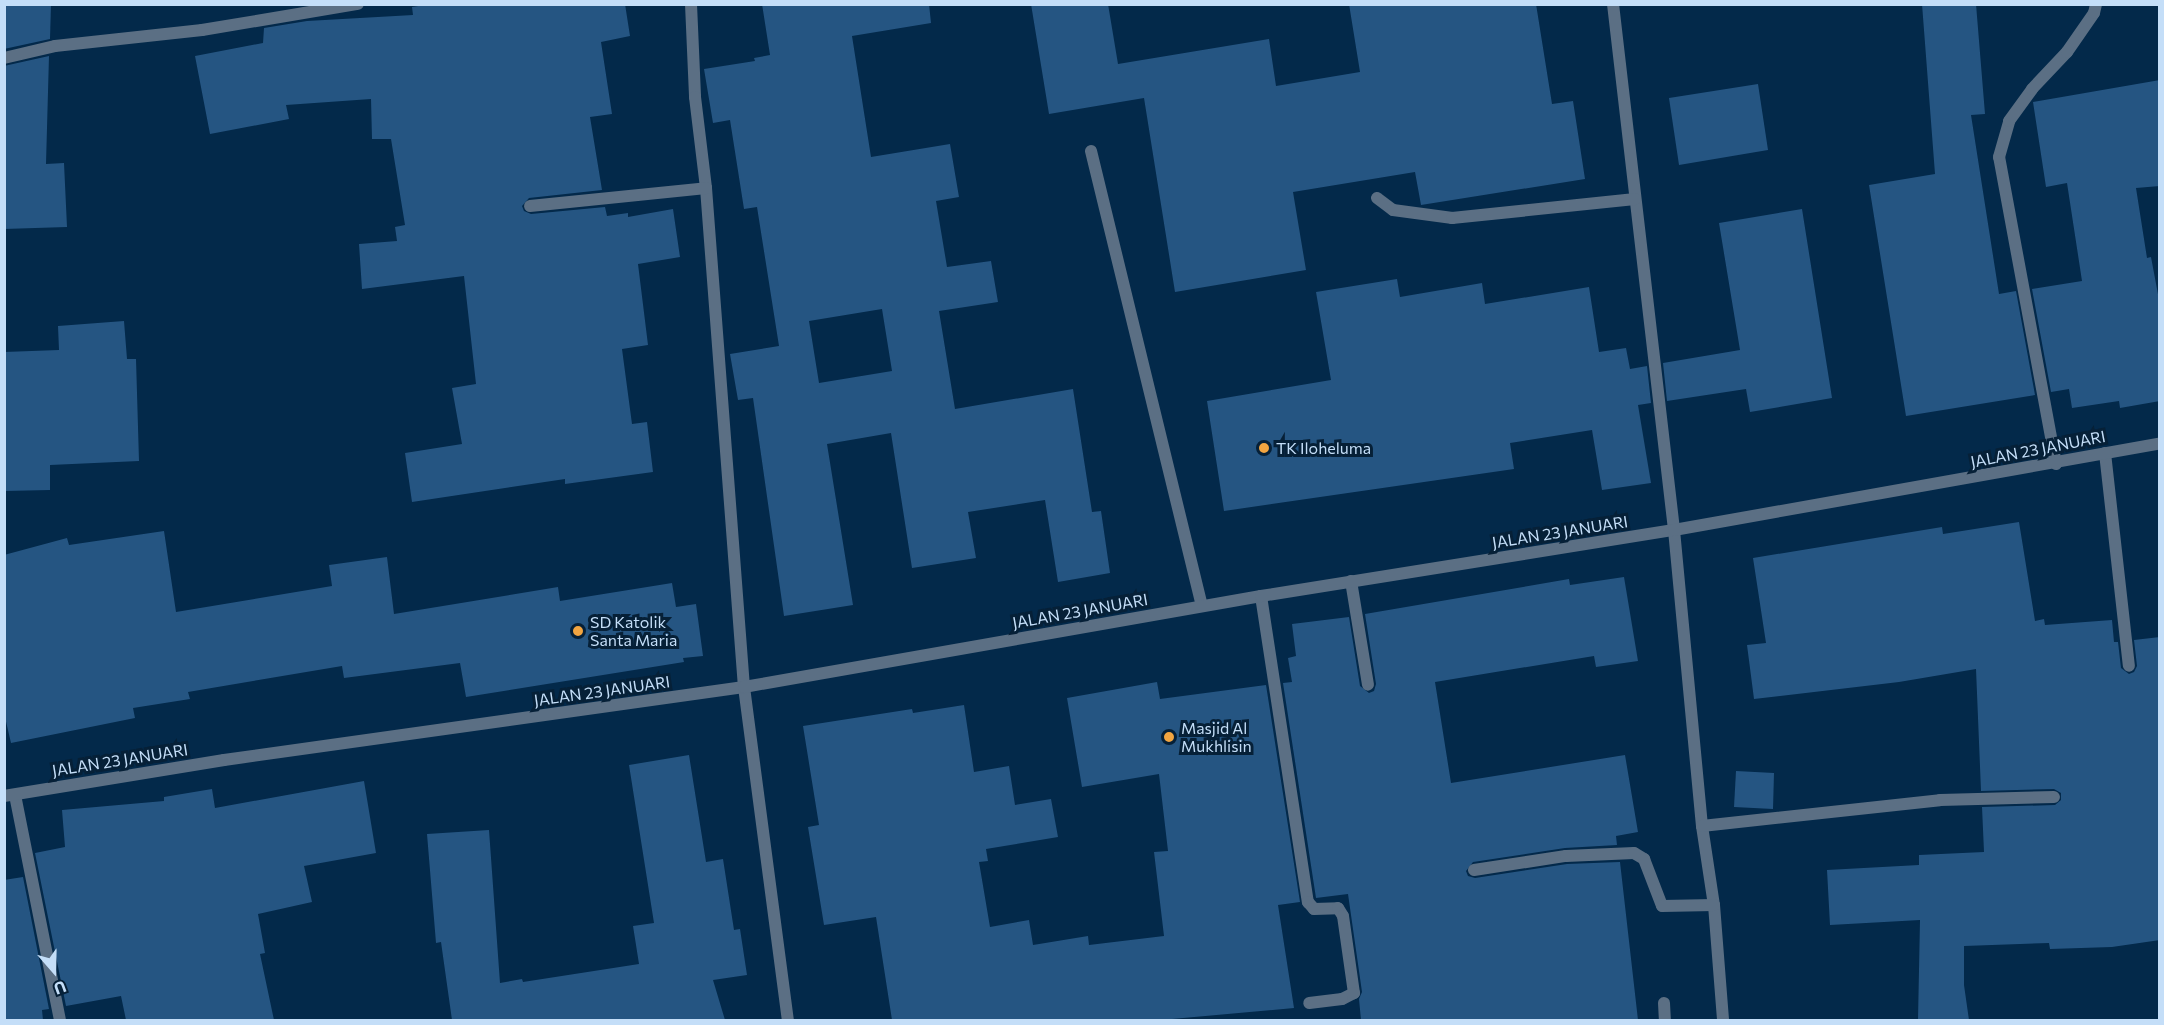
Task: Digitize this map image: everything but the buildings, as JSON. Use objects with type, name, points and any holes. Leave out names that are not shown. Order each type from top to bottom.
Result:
[{"type":"street","points":[[4,58],[55,46],[202,30],[358,4]]},
{"type":"street","points":[[691,4],[696,97],[706,188],[744,687],[788,1020]]},
{"type":"street","points":[[1614,4],[1674,530],[1702,826],[1714,905],[1723,1020]]},
{"type":"street","points":[[2056,464],[1999,157],[2009,121],[2032,89],[2067,52],[2094,13],[2096,4]]},
{"type":"street","points":[[1091,151],[1202,606]]},
{"type":"street","points":[[530,206],[706,188]]},
{"type":"street","points":[[1377,198],[1393,210],[1452,218],[1635,199]]},
{"type":"street","name":"JALAN 23 JANUARI","points":[[10,796],[224,760],[744,687],[1261,596],[1674,530],[2056,464],[2160,443]]},
{"type":"street","points":[[2105,453],[2129,666]]},
{"type":"street","points":[[1351,581],[1368,685]]},
{"type":"street","points":[[1261,596],[1308,902],[1314,909],[1338,908],[1343,916],[1354,993],[1342,999],[1309,1003]]},
{"type":"street","points":[[10,796],[60,1020]]},
{"type":"street","points":[[1702,826],[1940,800],[2054,797]]},
{"type":"street","points":[[1474,870],[1566,856],[1634,853],[1644,859],[1662,906],[1714,905]]},
{"type":"street","points":[[1664,1003],[1665,1020]]},
{"type":"place","name":"TK Iloheluma","points":[[1264,448]]},
{"type":"place","name":"SD Katolik Santa Maria","points":[[578,631]]},
{"type":"place","name":"Masjid Al Mukhlisin","points":[[1169,737]]}]
